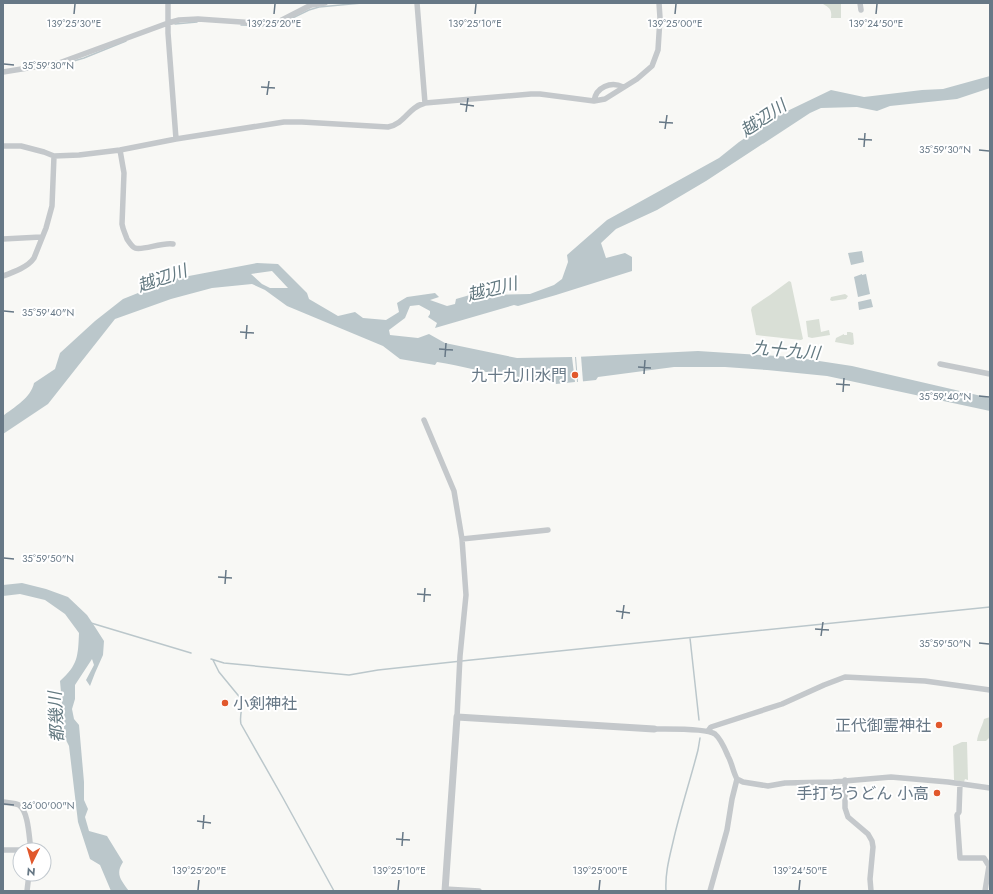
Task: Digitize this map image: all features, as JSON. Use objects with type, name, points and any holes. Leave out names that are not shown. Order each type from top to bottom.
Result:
[{"type":"street","points":[[168,3],[168,25],[176,139]]},
{"type":"street","points":[[3,72],[59,63],[179,20],[198,19],[270,24],[278,22],[311,5],[325,3]]},
{"type":"street","points":[[417,3],[425,103]]},
{"type":"street","points":[[3,146],[21,146],[54,156],[79,156],[176,139],[290,122],[388,127],[400,123],[415,107],[425,103],[536,94],[594,101],[605,98],[645,73],[654,62],[658,50],[660,18],[659,3]]},
{"type":"street","points":[[860,3],[861,10]]},
{"type":"street","points":[[594,101],[596,94],[601,87],[613,85],[623,87]]},
{"type":"street","points":[[120,150],[124,173],[122,224],[123,230],[129,242],[138,249],[156,244],[173,244]]},
{"type":"street","points":[[3,276],[24,267],[32,261],[46,228],[52,206],[54,156]]},
{"type":"street","points":[[3,240],[41,238]]},
{"type":"street","points":[[940,364],[990,374]]},
{"type":"street","points":[[424,420],[454,491],[462,539],[466,595],[460,656],[445,890],[479,891]]},
{"type":"street","points":[[462,539],[548,530]]},
{"type":"street","points":[[708,731],[712,727],[782,704],[845,677],[926,681],[990,690]]},
{"type":"street","points":[[457,717],[708,731],[715,734],[729,757],[737,779],[727,830],[710,891]]},
{"type":"street","points":[[737,779],[743,782],[768,786],[785,783],[833,782],[891,777],[990,788]]},
{"type":"street","points":[[845,780],[845,808],[848,817],[868,834],[872,841],[873,847],[870,879],[871,891]]},
{"type":"street","points":[[960,784],[959,812],[957,815],[960,858],[984,858],[989,866],[985,891]]},
{"type":"street","points":[[3,802],[18,804],[22,809],[28,822],[29,842]]},
{"type":"shaded area","points":[[823,3],[841,3],[841,18],[831,18],[830,10]]},
{"type":"shaded area","points":[[990,76],[990,88],[957,99],[890,106],[877,111],[857,107],[821,108],[810,113],[706,181],[657,210],[616,229],[601,243],[606,258],[625,253],[632,257],[632,271],[518,306],[514,305],[435,328],[437,323],[428,317],[430,311],[419,305],[410,306],[405,318],[389,330],[390,335],[418,338],[429,334],[445,343],[517,358],[572,357],[575,382],[556,384],[554,378],[525,378],[495,374],[437,362],[435,365],[400,359],[383,346],[287,306],[265,290],[252,284],[212,288],[171,299],[115,319],[48,404],[3,434],[3,416],[26,398],[34,383],[55,369],[60,353],[95,321],[123,299],[173,279],[257,263],[278,264],[307,293],[309,299],[338,316],[355,312],[363,318],[386,320],[399,312],[397,303],[407,297],[435,293],[439,297],[430,300],[447,306],[455,304],[456,299],[487,290],[485,295],[530,294],[554,285],[562,279],[568,262],[567,255],[607,220],[719,158],[739,142],[779,115],[831,90],[864,97],[943,89]],"holes":[[[272,271],[288,288],[270,288],[262,284],[251,274]]]},
{"type":"shaded area","points":[[862,251],[864,262],[851,265],[848,253]]},
{"type":"shaded area","points":[[866,274],[870,294],[858,297],[854,277]]},
{"type":"shaded area","points":[[789,281],[791,282],[803,339],[756,335],[751,310],[752,307]]},
{"type":"shaded area","points":[[845,294],[848,296],[846,299],[830,300],[831,297]]},
{"type":"shaded area","points":[[871,299],[873,307],[859,310],[858,302]]},
{"type":"shaded area","points":[[819,319],[821,332],[829,330],[830,335],[812,338],[808,337],[806,321]]},
{"type":"shaded area","points":[[847,332],[853,333],[854,344],[852,345],[835,342],[836,338],[844,334],[847,335]]},
{"type":"shaded area","points":[[698,351],[793,357],[852,366],[990,398],[990,411],[827,376],[725,367],[674,367],[598,377],[596,380],[577,382],[575,357]]},
{"type":"shaded area","points":[[22,583],[46,589],[68,597],[87,615],[104,641],[103,655],[90,686],[86,680],[94,665],[92,659],[75,685],[75,699],[72,709],[74,719],[79,725],[84,800],[88,809],[85,817],[89,831],[107,836],[123,862],[119,870],[119,874],[121,880],[129,891],[111,891],[100,865],[90,859],[78,822],[69,746],[65,738],[60,681],[74,665],[76,660],[79,633],[65,614],[45,600],[20,594],[3,596],[3,585]]},
{"type":"shaded area","points":[[990,717],[990,737],[986,741],[977,741],[984,719]]},
{"type":"shaded area","points":[[962,742],[967,742],[968,780],[965,779],[964,782],[954,780],[953,746]]},
{"type":"pier","points":[[576,356],[581,356],[583,382],[578,382]]},
{"type":"waterway","points":[[278,25],[309,10],[319,7],[362,3]]},
{"type":"waterway","points":[[175,24],[197,22]]},
{"type":"waterway","points":[[241,25],[267,26]]},
{"type":"waterway","points":[[60,65],[84,58],[126,41]]},
{"type":"waterway","points":[[211,659],[224,663],[349,675],[378,670],[471,660],[990,607]]},
{"type":"waterway","points":[[91,623],[191,653]]},
{"type":"waterway","points":[[690,638],[699,720]]},
{"type":"waterway","points":[[213,660],[219,672],[242,700],[240,718],[241,724],[334,891]]},
{"type":"waterway","points":[[666,891],[670,854],[700,738]]},
{"type":"place","name":"九十九川水門","points":[[575,375]]},
{"type":"place","name":"小剣神社","points":[[225,703]]},
{"type":"place","name":"正代御霊神社","points":[[939,725]]},
{"type":"place","name":"手打ちうどん 小高","points":[[937,793]]},
{"type":"water label","name":"越辺川","points":[[763,118]]},
{"type":"water label","name":"越辺川","points":[[162,278]]},
{"type":"water label","name":"越辺川","points":[[492,289]]},
{"type":"water label","name":"九十九川","points":[[786,350]]},
{"type":"water label","name":"都幾川","points":[[56,717]]}]
